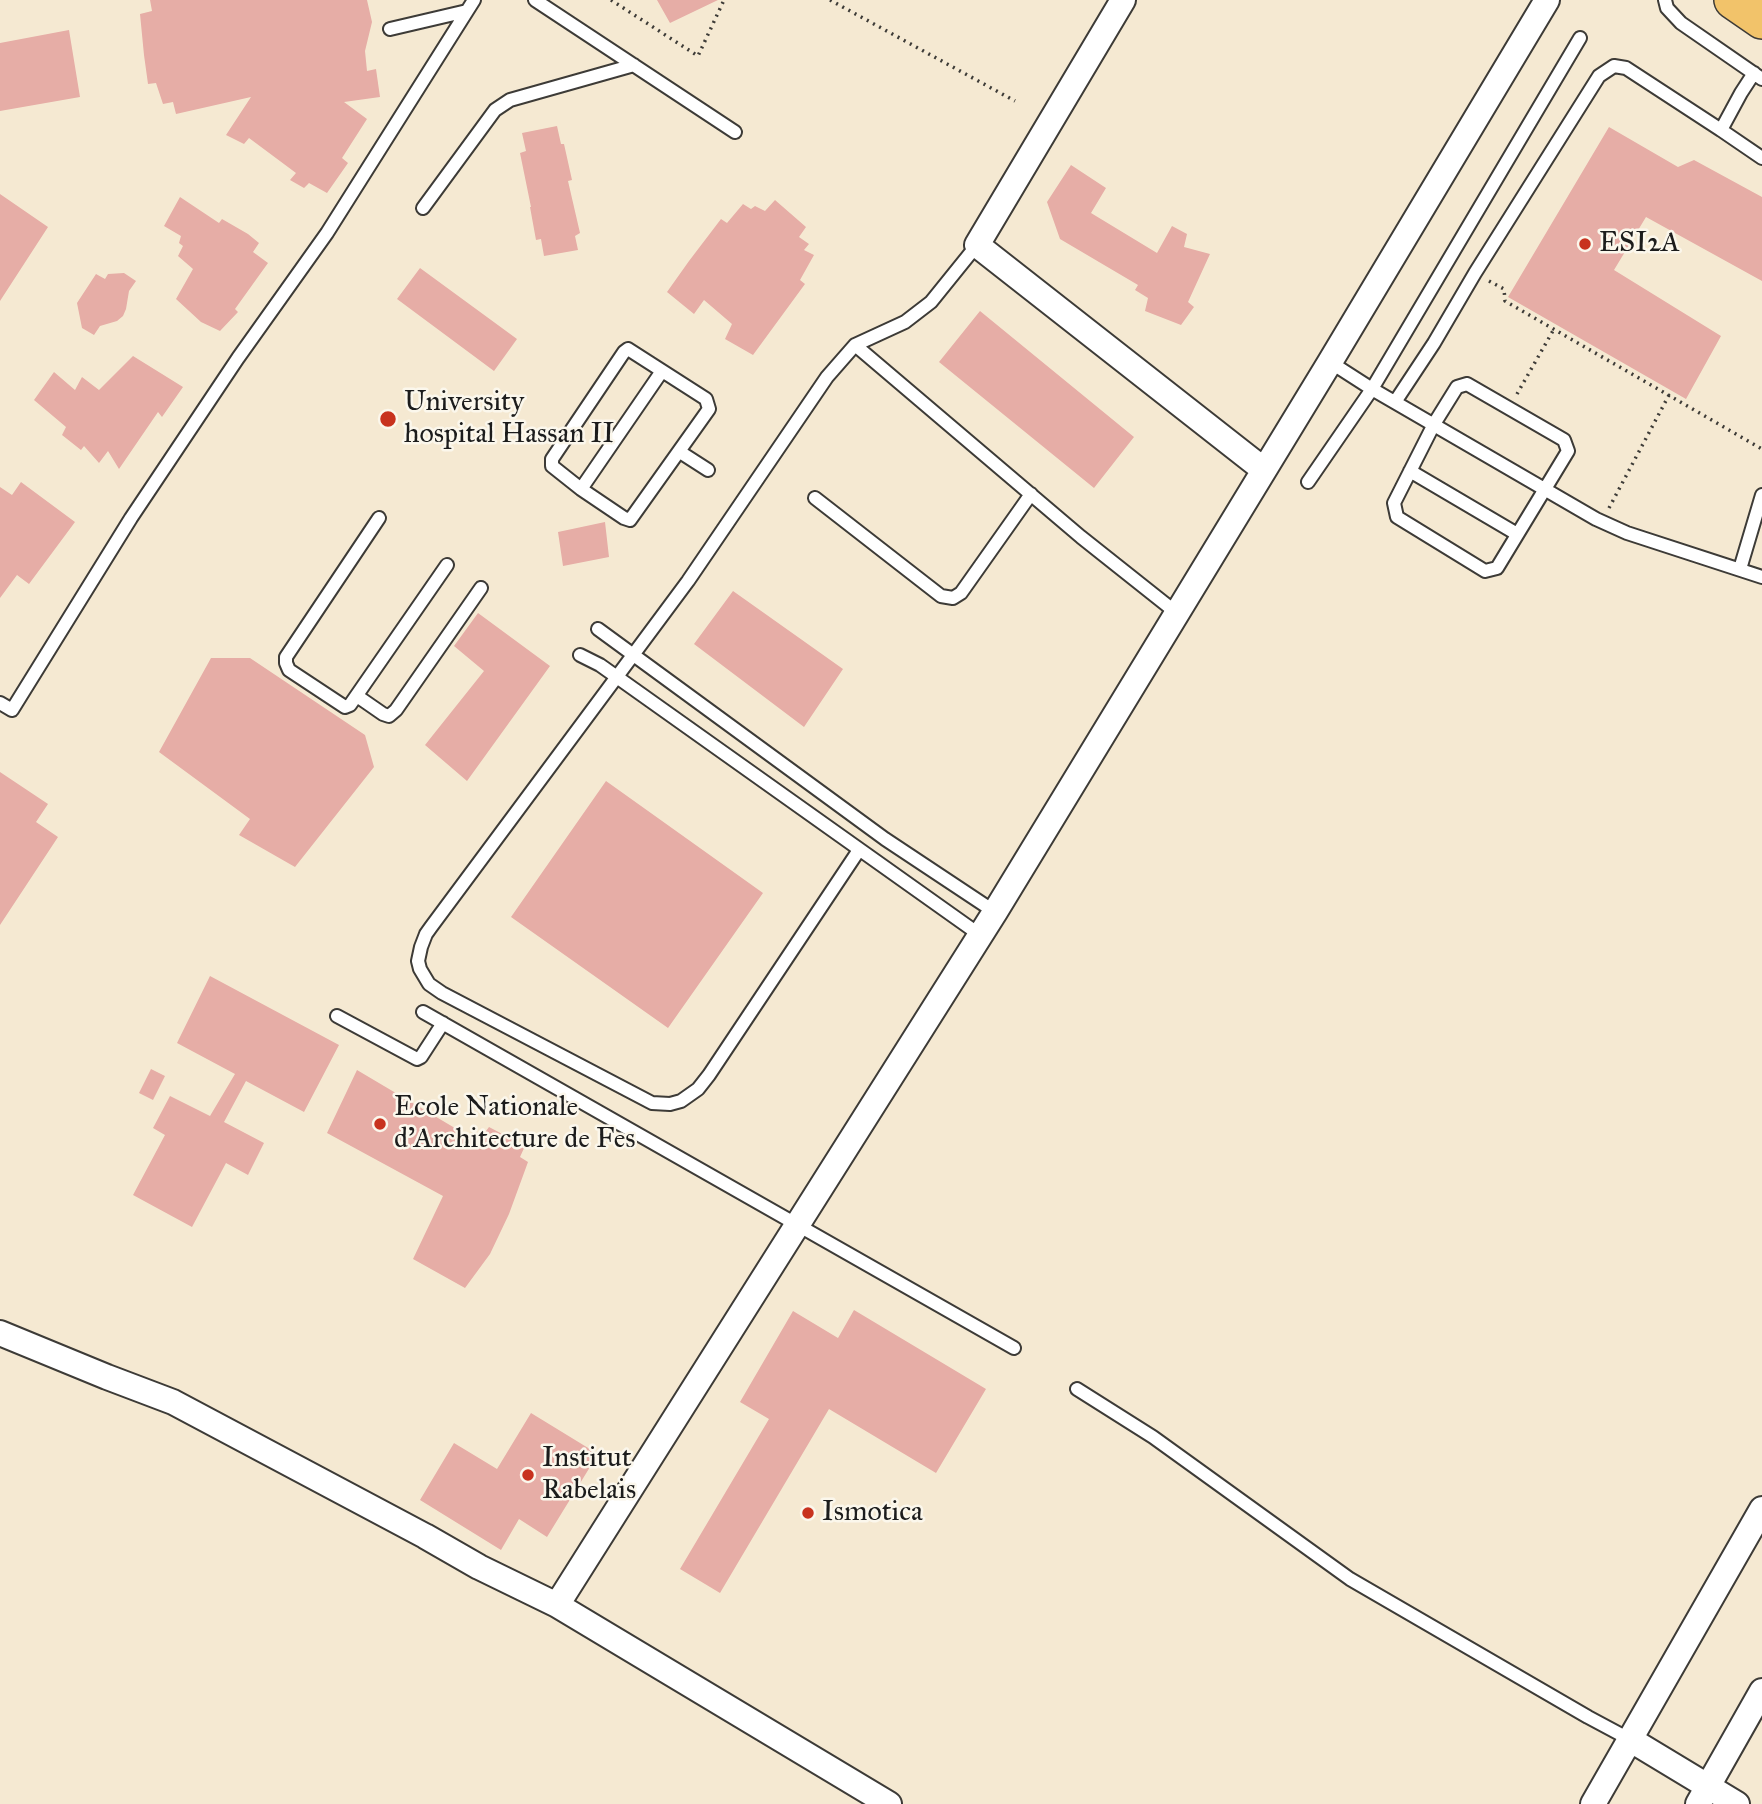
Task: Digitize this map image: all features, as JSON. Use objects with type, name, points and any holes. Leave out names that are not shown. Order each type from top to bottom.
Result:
[{"type":"main road","points":[[1733,0],[1762,20]]},
{"type":"street","points":[[1123,0],[977,245],[1264,470]]},
{"type":"street","points":[[557,1605],[995,912],[1178,614],[1547,0]]},
{"type":"street","points":[[0,1333],[173,1402],[479,1567],[557,1605],[889,1804]]},
{"type":"street","points":[[1593,1804],[1762,1509]]},
{"type":"street","points":[[1703,1795],[1762,1691]]},
{"type":"street","points":[[1631,1740],[1703,1795],[1737,1804]]},
{"type":"lane","points":[[535,0],[734,132]]},
{"type":"lane","points":[[1665,0],[1667,8],[1681,23],[1758,76],[1741,93],[1721,130]]},
{"type":"lane","points":[[390,29],[471,5]]},
{"type":"lane","points":[[0,703],[12,710],[131,518],[238,358],[327,233],[471,5]]},
{"type":"lane","points":[[1308,482],[1372,388],[1580,38]]},
{"type":"lane","points":[[423,208],[495,110],[510,100],[634,65]]},
{"type":"lane","points":[[1395,402],[1599,76],[1608,68],[1626,68],[1762,158]]},
{"type":"lane","points":[[859,850],[709,1075],[698,1089],[681,1101],[670,1104],[652,1103],[442,993],[429,985],[420,969],[418,961],[426,934],[688,581],[827,377],[855,345],[905,322],[931,302],[977,245]]},
{"type":"lane","points":[[855,345],[1081,537],[1178,614]]},
{"type":"lane","points":[[628,349],[706,399],[709,404],[709,409],[680,452],[630,520],[581,489],[552,466],[552,458],[628,349]]},
{"type":"lane","points":[[1330,362],[1602,522],[1627,533],[1762,577]]},
{"type":"lane","points":[[581,489],[662,371]]},
{"type":"lane","points":[[1467,384],[1509,408],[1564,440],[1568,452],[1497,568],[1485,571],[1397,517],[1394,503],[1434,424],[1457,387],[1467,384]]},
{"type":"lane","points":[[680,452],[708,470]]},
{"type":"lane","points":[[1410,471],[1517,534]]},
{"type":"lane","points":[[815,498],[941,596],[953,598],[961,593],[1031,494]]},
{"type":"lane","points":[[1740,569],[1762,495]]},
{"type":"lane","points":[[379,518],[286,657],[289,670],[345,707],[350,705],[447,565]]},
{"type":"lane","points":[[358,696],[389,716],[481,588]]},
{"type":"lane","points":[[598,629],[899,848],[995,912]]},
{"type":"lane","points":[[580,655],[600,665],[980,935]]},
{"type":"lane","points":[[886,868],[899,848]]},
{"type":"lane","points":[[423,1012],[1014,1348]]},
{"type":"lane","points":[[337,1016],[417,1059],[422,1056],[443,1023]]},
{"type":"lane","points":[[1077,1389],[1153,1437],[1349,1579],[1631,1740]]},
{"type":"path","points":[[611,0],[698,56],[724,0]]},
{"type":"path","points":[[830,0],[1015,101]]},
{"type":"path","points":[[1475,274],[1504,289],[1505,301],[1762,449]]},
{"type":"path","points":[[1509,408],[1554,329]]},
{"type":"path","points":[[1602,522],[1668,395]]},
{"type":"building","points":[[150,0],[367,0],[372,22],[365,51],[367,71],[376,69],[380,97],[344,102],[367,119],[342,158],[348,163],[327,193],[309,183],[304,188],[290,180],[296,173],[249,138],[244,144],[226,135],[251,97],[176,114],[173,102],[163,104],[156,83],[148,84],[144,55],[140,14],[152,11]]},
{"type":"building","points":[[657,0],[718,0],[670,23]]},
{"type":"building","points":[[69,30],[80,97],[0,111],[0,43]]},
{"type":"building","points":[[557,126],[572,180],[568,181],[580,233],[575,236],[578,250],[544,256],[541,239],[536,240],[520,153],[526,151],[522,133]]},
{"type":"building","name":"ESI2A","points":[[1609,127],[1678,167],[1694,160],[1762,197],[1762,281],[1646,217],[1614,270],[1721,336],[1686,399],[1508,297]]},
{"type":"building","points":[[1071,165],[1106,188],[1091,213],[1157,253],[1172,226],[1187,234],[1184,247],[1210,254],[1188,302],[1194,307],[1181,325],[1145,311],[1148,298],[1135,290],[1138,285],[1060,239],[1047,202]]},
{"type":"building","points":[[0,194],[48,227],[0,301]]},
{"type":"building","points":[[180,197],[219,223],[222,219],[248,234],[259,243],[253,252],[268,263],[235,309],[238,312],[220,331],[201,322],[176,299],[193,269],[178,256],[183,246],[179,243],[181,236],[164,226]]},
{"type":"building","points":[[775,200],[806,227],[799,237],[809,244],[804,250],[814,255],[800,280],[805,284],[753,355],[725,339],[732,324],[704,300],[694,314],[667,292],[721,219],[727,223],[743,204],[751,209],[755,206],[765,211]]},
{"type":"building","points":[[420,268],[517,339],[494,371],[397,299]]},
{"type":"building","points":[[124,273],[136,281],[129,291],[123,316],[117,321],[100,326],[94,335],[82,328],[77,303],[96,274],[105,279],[108,274]]},
{"type":"building","points":[[980,311],[1134,437],[1094,488],[939,362]]},
{"type":"building","points":[[133,356],[183,387],[162,417],[158,412],[119,469],[108,451],[99,463],[84,446],[81,450],[62,435],[66,427],[34,400],[54,372],[75,390],[82,377],[99,390]]},
{"type":"building","points":[[21,482],[75,522],[29,584],[17,575],[0,598],[0,487],[12,495]]},
{"type":"building","points":[[605,522],[609,557],[563,566],[558,532]]},
{"type":"building","points":[[733,591],[843,669],[804,727],[694,644]]},
{"type":"building","points":[[478,613],[550,666],[467,781],[425,745],[484,671],[454,646]]},
{"type":"building","points":[[211,658],[250,658],[365,735],[374,767],[295,867],[239,835],[250,819],[159,752]]},
{"type":"building","points":[[0,772],[48,804],[36,822],[58,837],[0,925]]},
{"type":"building","points":[[606,781],[763,893],[668,1028],[511,917]]},
{"type":"building","points":[[210,976],[339,1045],[304,1112],[246,1081],[224,1122],[264,1143],[248,1175],[226,1163],[192,1227],[133,1195],[165,1135],[153,1128],[170,1096],[210,1116],[235,1074],[177,1043]]},
{"type":"building","points":[[151,1069],[165,1076],[153,1100],[139,1093]]},
{"type":"building","points":[[357,1070],[470,1137],[472,1134],[480,1139],[489,1127],[525,1146],[520,1157],[528,1162],[509,1214],[490,1254],[465,1288],[413,1259],[443,1196],[327,1133]]},
{"type":"building","points":[[854,1310],[986,1389],[936,1473],[829,1409],[720,1593],[680,1569],[769,1419],[740,1402],[793,1311],[838,1338]]},
{"type":"building","points":[[531,1413],[598,1454],[547,1537],[519,1519],[501,1550],[420,1500],[454,1443],[497,1469]]},
{"type":"place","name":"ESI2A","points":[[1585,244]]},
{"type":"place","name":"University hospital Hassan II","points":[[388,419]]},
{"type":"place","name":"Ecole Nationale d'Architecture de Fes","points":[[380,1124]]},
{"type":"place","name":"Institut Rabelais","points":[[528,1475]]},
{"type":"place","name":"Ismotica","points":[[808,1513]]}]
